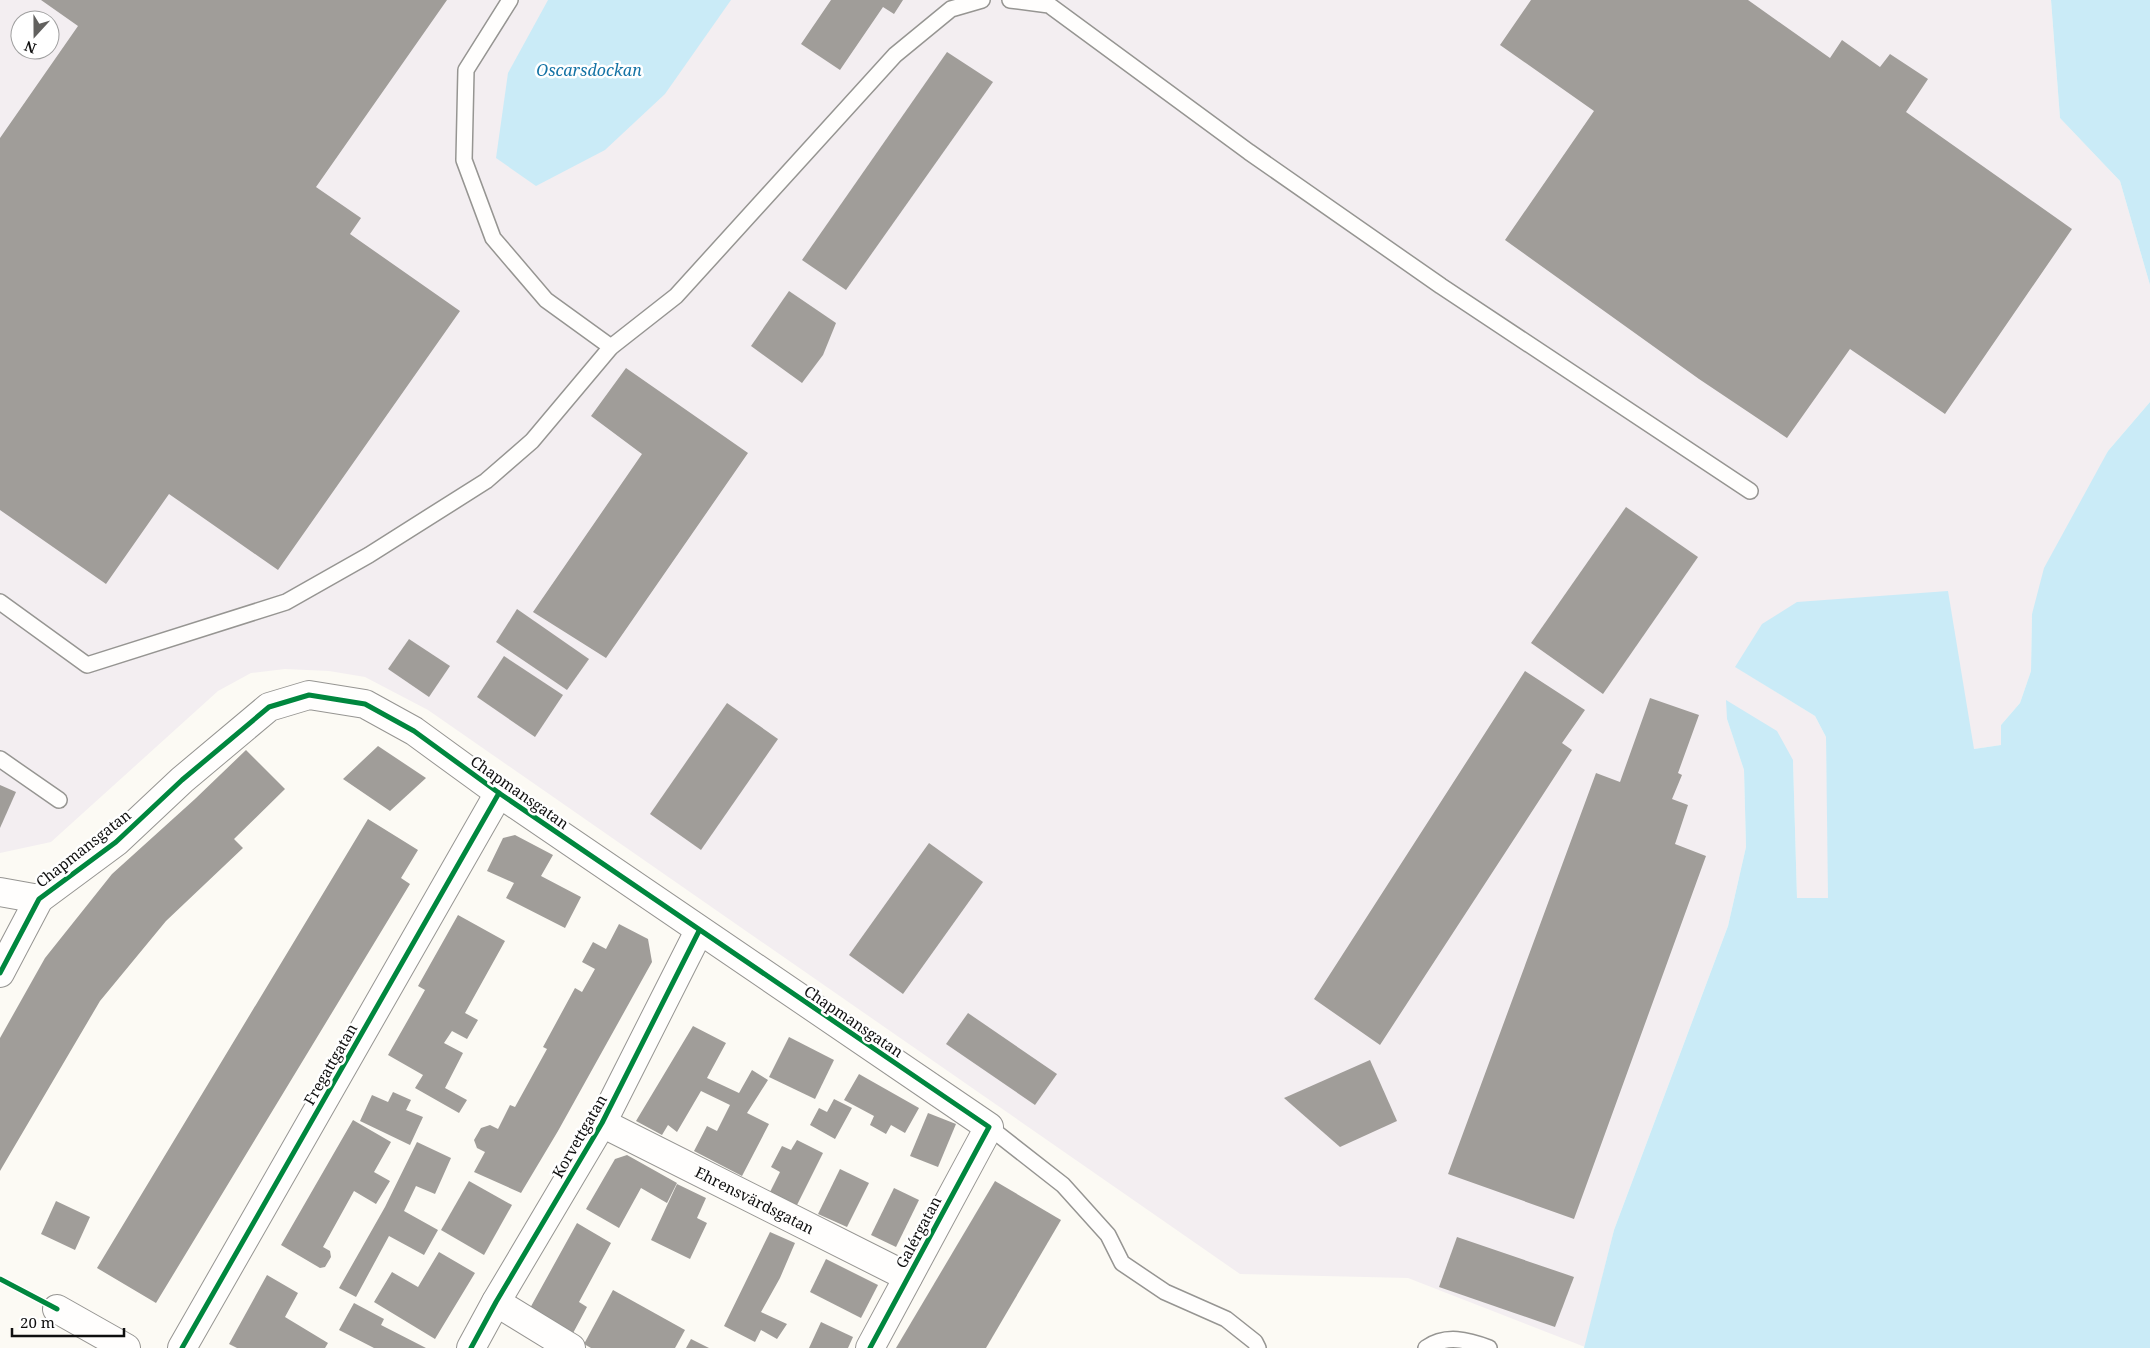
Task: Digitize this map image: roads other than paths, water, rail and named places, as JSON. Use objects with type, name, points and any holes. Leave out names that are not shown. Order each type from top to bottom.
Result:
[{"type":"street","name":"Chapmansgatan","points":[[39,899],[116,842],[182,780],[269,707],[309,694],[366,704],[414,731],[498,793],[989,1127]]},
{"type":"street","name":"Fregattgatan","points":[[182,1348],[498,793]]},
{"type":"street","points":[[0,892],[39,899],[0,973]]},
{"type":"street","name":"Korvettgatan","points":[[471,1348],[602,1122],[699,931]]},
{"type":"street","name":"Ehrensvärdsgatan","points":[[602,1122],[908,1277]]},
{"type":"street","name":"Galérgatan","points":[[870,1348],[989,1127]]},
{"type":"street","points":[[496,1302],[571,1348]]},
{"type":"street","points":[[57,1309],[126,1348]]},
{"type":"lane","points":[[510,0],[466,70],[464,160],[493,238],[546,300],[611,347]]},
{"type":"lane","points":[[0,602],[88,664],[286,602],[369,555],[486,481],[532,441],[611,347],[676,296],[895,55],[951,9],[982,0]]},
{"type":"lane","points":[[1010,0],[1049,5],[1250,152],[1441,286],[1750,491]]},
{"type":"lane","points":[[0,759],[59,800]]},
{"type":"lane","points":[[989,1127],[1063,1185],[1108,1235],[1122,1263],[1165,1292],[1226,1319],[1255,1342],[1258,1348]]},
{"type":"lane","points":[[1426,1348],[1435,1341],[1462,1339],[1489,1348]]},
{"type":"water","name":"Oscarsdockan","points":[[548,0],[731,0],[665,94],[605,150],[536,186],[496,158],[508,73]]},
{"type":"water","points":[[2051,0],[2150,0],[2150,285],[2120,181],[2060,118]]},
{"type":"water","points":[[2150,402],[2150,1348],[1584,1348],[1614,1230],[1728,926],[1746,847],[1744,770],[1727,719],[1726,700],[1777,731],[1793,760],[1797,898],[1828,898],[1826,737],[1815,716],[1735,667],[1762,624],[1797,602],[1948,591],[1974,749],[2001,745],[2001,725],[2020,703],[2031,671],[2032,614],[2044,568],[2108,451]]}]
